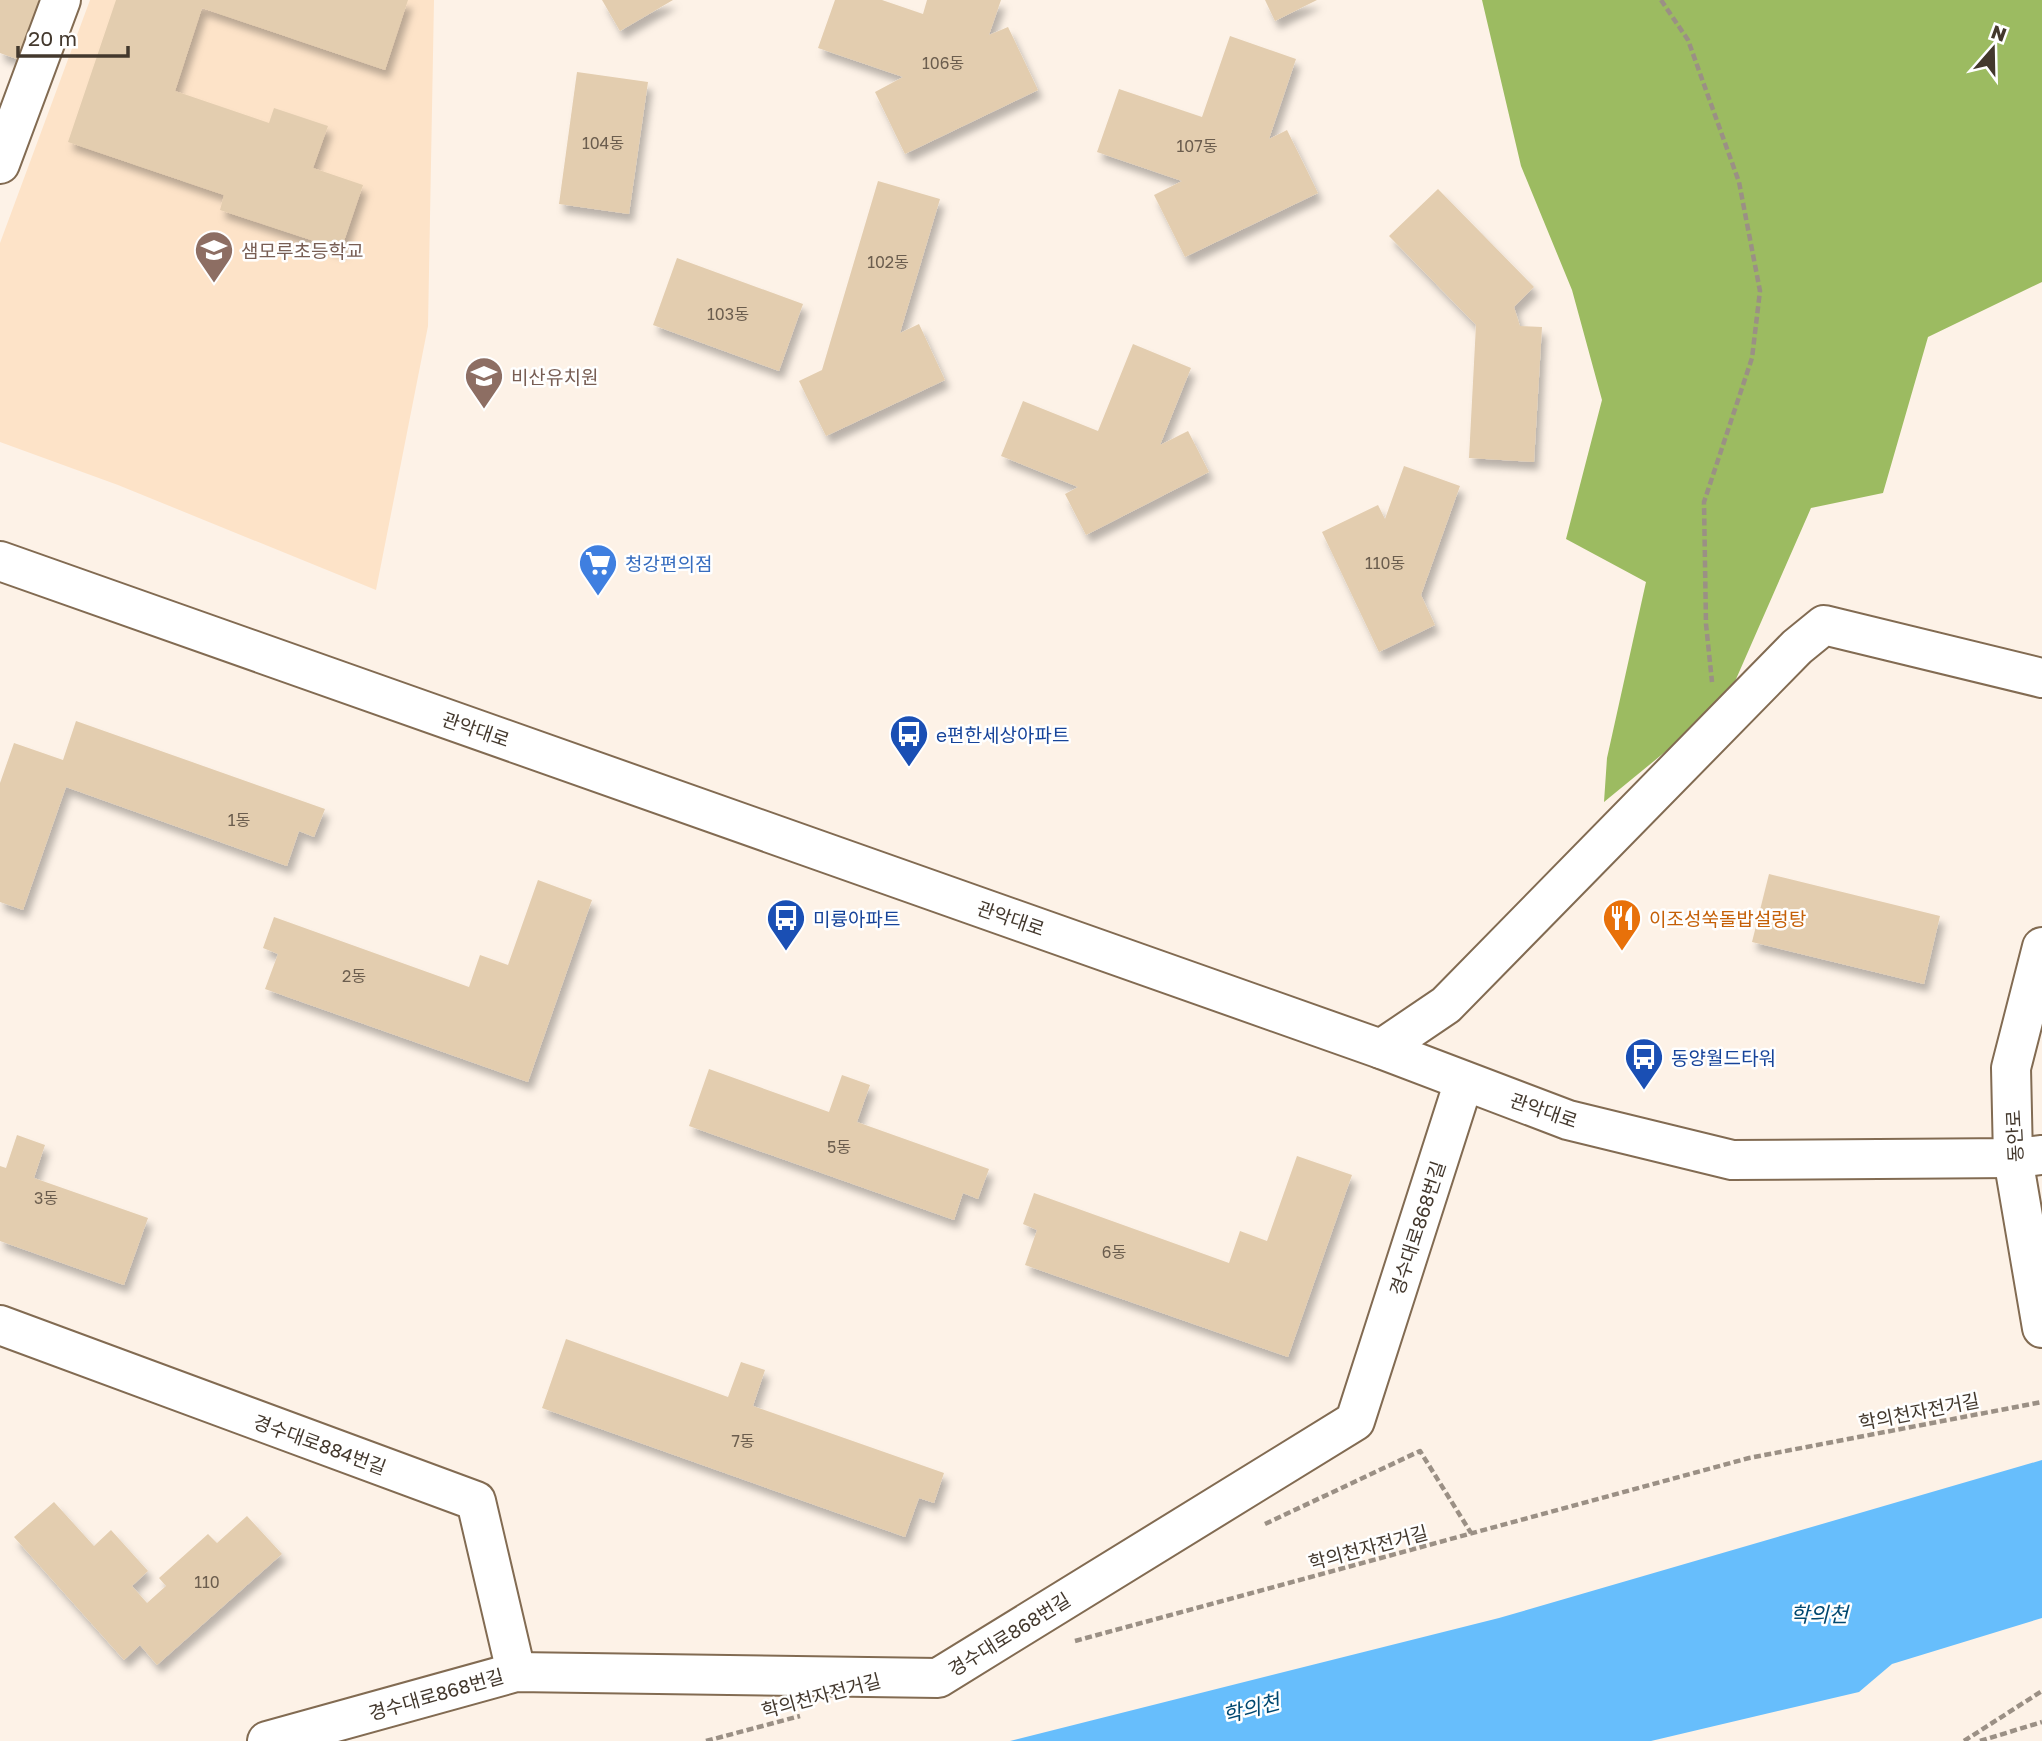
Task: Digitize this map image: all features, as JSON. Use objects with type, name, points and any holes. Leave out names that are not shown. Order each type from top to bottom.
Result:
[{"type":"street","points":[[0,164],[61,0]]},
{"type":"street","name":"관악대로","points":[[0,561],[1381,1049],[1568,1120],[1732,1160],[2028,1156]]},
{"type":"street","points":[[1381,1049],[1446,1005],[1797,647],[1824,625],[2042,678]]},
{"type":"street","name":"동안로","points":[[2042,947],[2011,1068],[2028,1156],[2042,1328]]},
{"type":"street","name":"경수대로868번길","points":[[267,1741],[516,1672],[938,1678],[1355,1421],[1464,1081]]},
{"type":"street","name":"경수대로884번길","points":[[0,1325],[476,1501],[516,1672]]},
{"type":"path","points":[[1661,0],[1688,40],[1740,183],[1760,291],[1752,358],[1704,502],[1706,624],[1716,730]]},
{"type":"path","name":"학의천자전거길","points":[[1072,1642],[1749,1458],[2042,1402]]},
{"type":"path","points":[[1259,1527],[1420,1451],[1471,1533]]},
{"type":"path","points":[[1964,1741],[2042,1691]]},
{"type":"path","name":"학의천자전거길","points":[[706,1741],[809,1713]]},
{"type":"path","points":[[1980,1741],[2042,1722]]},
{"type":"shaded area","name":"샘모루초등학교","points":[[90,0],[434,0],[428,326],[376,590],[118,485],[0,442],[0,243]]},
{"type":"green space","points":[[1482,0],[2042,0],[2042,282],[1928,337],[1883,493],[1811,508],[1726,702],[1604,802],[1607,758],[1646,582],[1566,539],[1602,400],[1572,290],[1521,166]]},
{"type":"water","name":"학의천","points":[[2042,1460],[2042,1618],[1892,1664],[1859,1692],[1651,1741],[1010,1741],[1499,1618]]},
{"type":"building","points":[[0,0],[37,0],[46,3],[25,62],[0,53]]},
{"type":"building","points":[[116,0],[408,0],[385,70],[202,8],[175,91],[269,123],[274,108],[328,126],[313,168],[363,185],[341,250],[220,210],[224,195],[68,142]]},
{"type":"building","points":[[602,0],[673,0],[620,31]]},
{"type":"building","points":[[835,0],[882,0],[923,14],[927,0],[1001,0],[989,35],[1008,27],[1038,90],[905,154],[875,92],[903,77],[818,48]]},
{"type":"building","points":[[1265,0],[1317,0],[1275,21]]},
{"type":"building","points":[[1230,36],[1296,59],[1269,139],[1287,130],[1318,193],[1185,257],[1154,195],[1182,181],[1097,152],[1119,89],[1202,117]]},
{"type":"building","points":[[577,72],[648,82],[629,214],[559,204]]},
{"type":"building","points":[[878,181],[940,199],[900,333],[919,324],[945,380],[826,436],[799,381],[822,370]]},
{"type":"building","points":[[1438,189],[1534,287],[1514,307],[1520,326],[1542,327],[1534,462],[1469,458],[1476,325],[1389,236]]},
{"type":"building","points":[[677,258],[803,304],[779,371],[653,325]]},
{"type":"building","points":[[1133,344],[1191,368],[1160,445],[1188,431],[1209,472],[1086,535],[1065,494],[1078,487],[1001,456],[1023,401],[1098,431]]},
{"type":"building","points":[[1404,466],[1460,486],[1421,595],[1435,625],[1379,652],[1322,532],[1378,505],[1385,519]]},
{"type":"building","points":[[76,721],[325,809],[314,837],[299,831],[287,866],[66,787],[23,910],[0,902],[0,783],[14,743],[63,760]]},
{"type":"building","points":[[1769,874],[1940,916],[1924,984],[1752,942]]},
{"type":"building","points":[[538,880],[592,900],[528,1082],[265,989],[278,954],[263,948],[274,917],[469,987],[480,955],[508,965]]},
{"type":"building","points":[[709,1069],[829,1112],[842,1075],[870,1085],[857,1122],[989,1169],[978,1199],[963,1193],[954,1220],[689,1126]]},
{"type":"building","points":[[17,1135],[45,1145],[34,1178],[148,1218],[124,1285],[0,1241],[0,1166],[6,1168]]},
{"type":"building","points":[[1297,1156],[1352,1175],[1288,1357],[1025,1265],[1037,1230],[1023,1224],[1034,1193],[1229,1263],[1240,1231],[1267,1241]]},
{"type":"building","points":[[566,1339],[728,1397],[741,1362],[765,1370],[753,1406],[944,1473],[934,1503],[919,1498],[905,1537],[542,1408]]},
{"type":"building","points":[[54,1502],[94,1546],[111,1530],[148,1571],[132,1586],[147,1603],[166,1586],[159,1578],[208,1534],[217,1543],[247,1516],[282,1554],[157,1665],[140,1645],[124,1660],[14,1537]]},
{"type":"place","name":"샘모루초등학교","points":[[214,284]]},
{"type":"place","name":"비산유치원","points":[[484,410]]},
{"type":"place","name":"청강편의점","points":[[598,597]]},
{"type":"place","name":"e편한세상아파트","points":[[909,768]]},
{"type":"place","name":"미륭아파트","points":[[786,952]]},
{"type":"place","name":"이조성쑥돌밥설렁탕","points":[[1622,952]]},
{"type":"place","name":"동양월드타워","points":[[1644,1091]]}]
